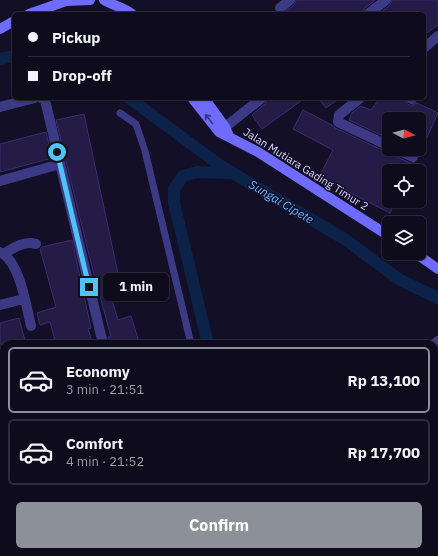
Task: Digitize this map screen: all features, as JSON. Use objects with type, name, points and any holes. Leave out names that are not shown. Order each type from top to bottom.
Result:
[{"type":"street","points":[[35,12],[65,1],[90,0]]},
{"type":"street","points":[[104,0],[116,10],[120,6],[129,12]]},
{"type":"street","points":[[280,8],[290,0]]},
{"type":"street","points":[[371,12],[386,0]]},
{"type":"street","points":[[0,28],[12,22]]},
{"type":"street","points":[[426,46],[438,36]]},
{"type":"street","points":[[0,107],[28,100]]},
{"type":"street","points":[[45,100],[102,340]]},
{"type":"street","name":"Jalan Mutiara Gading Timur 2","points":[[194,100],[224,131],[382,232]]},
{"type":"street","name":"Jalan Mutiara Gading Timur 2","points":[[205,100],[224,131]]},
{"type":"street","points":[[224,131],[260,100]]},
{"type":"street","points":[[358,100],[339,115],[337,119],[338,122],[382,143]]},
{"type":"street","points":[[409,156],[413,158]]},
{"type":"street","points":[[0,181],[60,164]]},
{"type":"street","points":[[31,326],[16,271],[2,253],[22,244],[36,244]]},
{"type":"street","points":[[425,260],[438,269]]},
{"type":"street","points":[[0,305],[24,299]]},
{"type":"lane","points":[[120,113],[136,124],[145,151],[190,340]]},
{"type":"building","points":[[296,0],[375,0],[364,9],[363,12],[285,12],[294,5]]},
{"type":"building","points":[[392,0],[438,0],[438,25],[426,34],[426,12],[381,12],[390,5]]},
{"type":"building","points":[[267,100],[302,100],[262,129],[252,115],[266,103]]},
{"type":"building","points":[[320,100],[337,100],[326,108]]},
{"type":"building","points":[[378,100],[404,100],[409,105],[417,103],[438,113],[426,140],[426,112],[382,112],[382,136],[349,120],[352,113],[361,106],[371,110]]},
{"type":"building","points":[[303,110],[335,128],[382,150],[382,156],[395,156],[410,163],[415,163],[382,164],[382,208],[392,208],[390,213],[319,177],[333,150],[293,129]]},
{"type":"building","points":[[84,114],[123,297],[112,300],[118,320],[131,316],[138,340],[108,340],[108,337],[111,337],[56,120]]},
{"type":"building","points":[[46,132],[52,158],[0,172],[0,144]]},
{"type":"building","points":[[72,240],[91,328],[88,329],[92,340],[55,340],[50,322],[40,325],[37,313],[56,307],[40,249],[42,247]]},
{"type":"building","points":[[19,318],[25,340],[0,340],[0,323]]},
{"type":"waterway","name":"Sungai Cipete","points":[[0,59],[12,56]]},
{"type":"waterway","name":"Sungai Cipete","points":[[132,100],[221,166],[346,240],[400,280],[438,298]]},
{"type":"waterway","points":[[207,340],[174,203],[174,189],[183,176],[197,172],[231,173]]},
{"type":"route","points":[[57,152],[89,287]]}]
